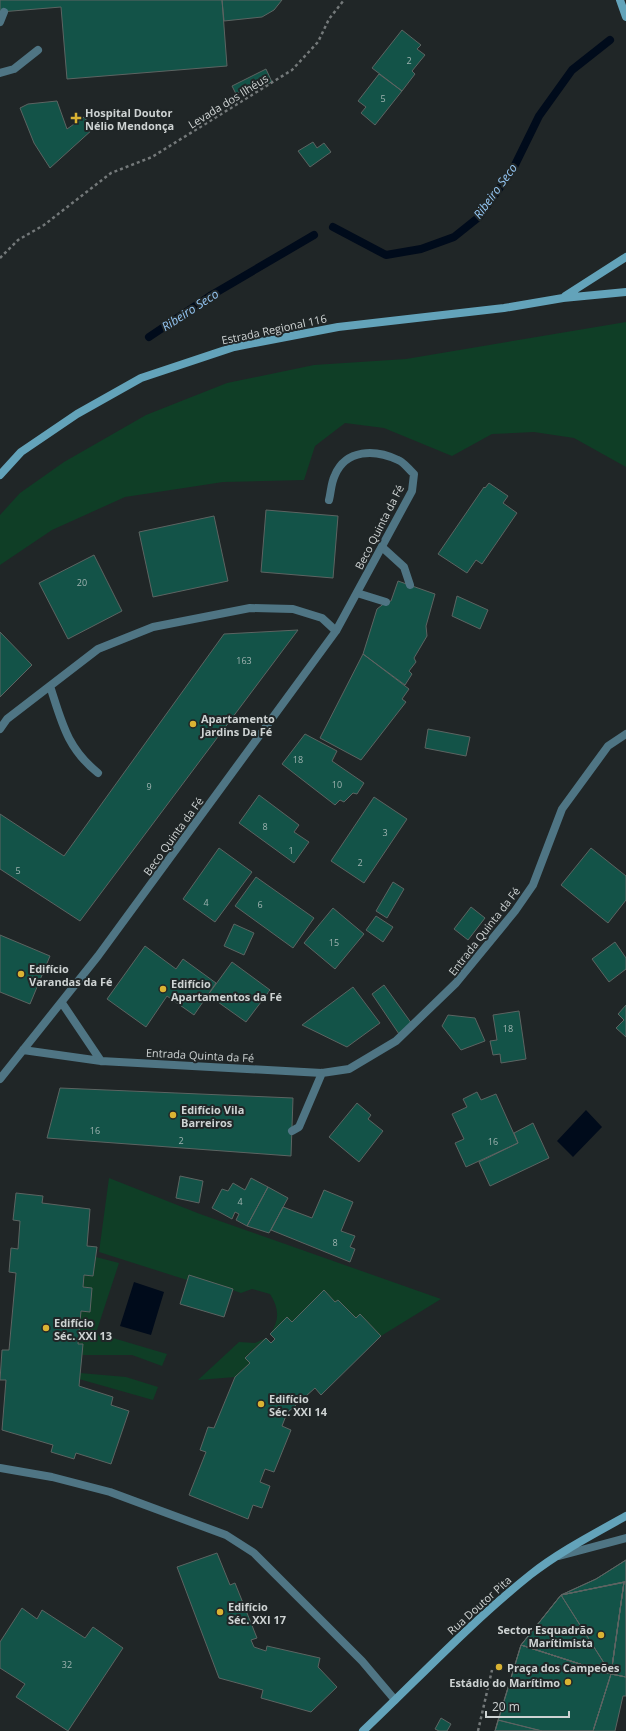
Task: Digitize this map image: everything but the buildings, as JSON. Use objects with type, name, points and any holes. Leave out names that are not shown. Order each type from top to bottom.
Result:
[{"type":"main road","points":[[620,0],[626,17]]},
{"type":"main road","name":"Estrada Regional 116","points":[[563,298],[626,257]]},
{"type":"main road","name":"Estrada Regional 116","points":[[0,475],[21,452],[78,414],[141,378],[234,347],[338,327],[504,308],[563,298],[626,292]]},
{"type":"main road","name":"Rua Doutor Pita","points":[[363,1731],[450,1646],[531,1574],[558,1556],[626,1516]]},
{"type":"street","points":[[0,22],[4,12]]},
{"type":"street","points":[[0,73],[14,69],[38,50]]},
{"type":"street","name":"Beco Quinta da Fé","points":[[0,1079],[98,956],[336,631],[412,490],[414,474],[399,460],[381,454],[363,452],[349,457],[335,475],[329,500]]},
{"type":"street","points":[[382,547],[404,567],[410,585]]},
{"type":"street","points":[[357,593],[386,602]]},
{"type":"street","points":[[0,729],[7,719],[98,649],[153,627],[242,609],[293,608],[322,618],[336,631]]},
{"type":"street","points":[[50,686],[66,736],[85,762],[98,773]]},
{"type":"street","name":"Entrada Quinta da Fé","points":[[23,1050],[101,1061],[322,1073],[349,1069],[396,1042],[456,983],[515,910],[533,885],[562,809],[608,746],[626,734]]},
{"type":"street","points":[[62,1003],[101,1061]]},
{"type":"street","points":[[292,1131],[299,1127],[322,1073]]},
{"type":"street","points":[[0,1468],[52,1477],[110,1492],[226,1535],[254,1553],[362,1661],[396,1700]]},
{"type":"street","points":[[558,1556],[626,1538]]},
{"type":"path","name":"Levada dos Ilhéus","points":[[0,258],[18,240],[44,225],[111,173],[152,157],[292,70],[318,42],[329,19],[344,0]]},
{"type":"path","points":[[478,1731],[492,1670]]},
{"type":"green space","points":[[626,322],[626,467],[574,438],[534,432],[492,434],[452,456],[384,428],[345,423],[315,446],[304,480],[223,482],[125,497],[52,530],[0,565],[0,515],[20,493],[64,462],[146,415],[227,383],[314,365],[406,359]]},
{"type":"green space","points":[[109,1178],[200,1214],[441,1299],[381,1336],[360,1314],[356,1318],[335,1302],[292,1322],[287,1317],[270,1334],[277,1319],[277,1309],[270,1294],[252,1289],[241,1293],[189,1275],[187,1280],[99,1252]]},
{"type":"green space","points":[[96,1257],[119,1263],[96,1333],[167,1354],[162,1366],[132,1355],[82,1355],[83,1344],[78,1344],[81,1311],[90,1312],[92,1288],[83,1287],[84,1275],[93,1276]]},
{"type":"green space","points":[[266,1338],[245,1357],[250,1363],[235,1377],[198,1380],[239,1342],[255,1343]]},
{"type":"green space","points":[[80,1373],[126,1377],[158,1387],[153,1400],[79,1379]]},
{"type":"water","points":[[586,1110],[602,1127],[573,1157],[557,1141]]},
{"type":"water","points":[[134,1282],[164,1292],[151,1335],[120,1326]]},
{"type":"waterway","name":"Ribeiro Seco","points":[[333,227],[386,255],[421,249],[454,237],[479,217],[513,169],[539,116],[572,70],[610,40]]},
{"type":"waterway","name":"Ribeiro Seco","points":[[149,337],[210,296],[314,235]]},
{"type":"place","name":"Hospital Doutor Nélio Mendonça","points":[[76,118]]},
{"type":"place","name":"Apartamento Jardins Da Fé","points":[[193,724]]},
{"type":"place","name":"Edifício Varandas da Fé","points":[[21,974]]},
{"type":"place","name":"Edifício Apartamentos da Fé","points":[[163,989]]},
{"type":"place","name":"Edifício Vila Barreiros","points":[[173,1115]]},
{"type":"place","name":"Edifício Séc. XXI 13","points":[[46,1328]]},
{"type":"place","name":"Edifício Séc. XXI 14","points":[[261,1404]]},
{"type":"place","name":"Edifício Séc. XXI 17","points":[[220,1612]]},
{"type":"place","name":"Sector Esquadrão Marítimista","points":[[601,1635]]},
{"type":"place","name":"Praça dos Campeões","points":[[499,1667]]},
{"type":"place","name":"Estádio do Marítimo","points":[[568,1682]]}]
